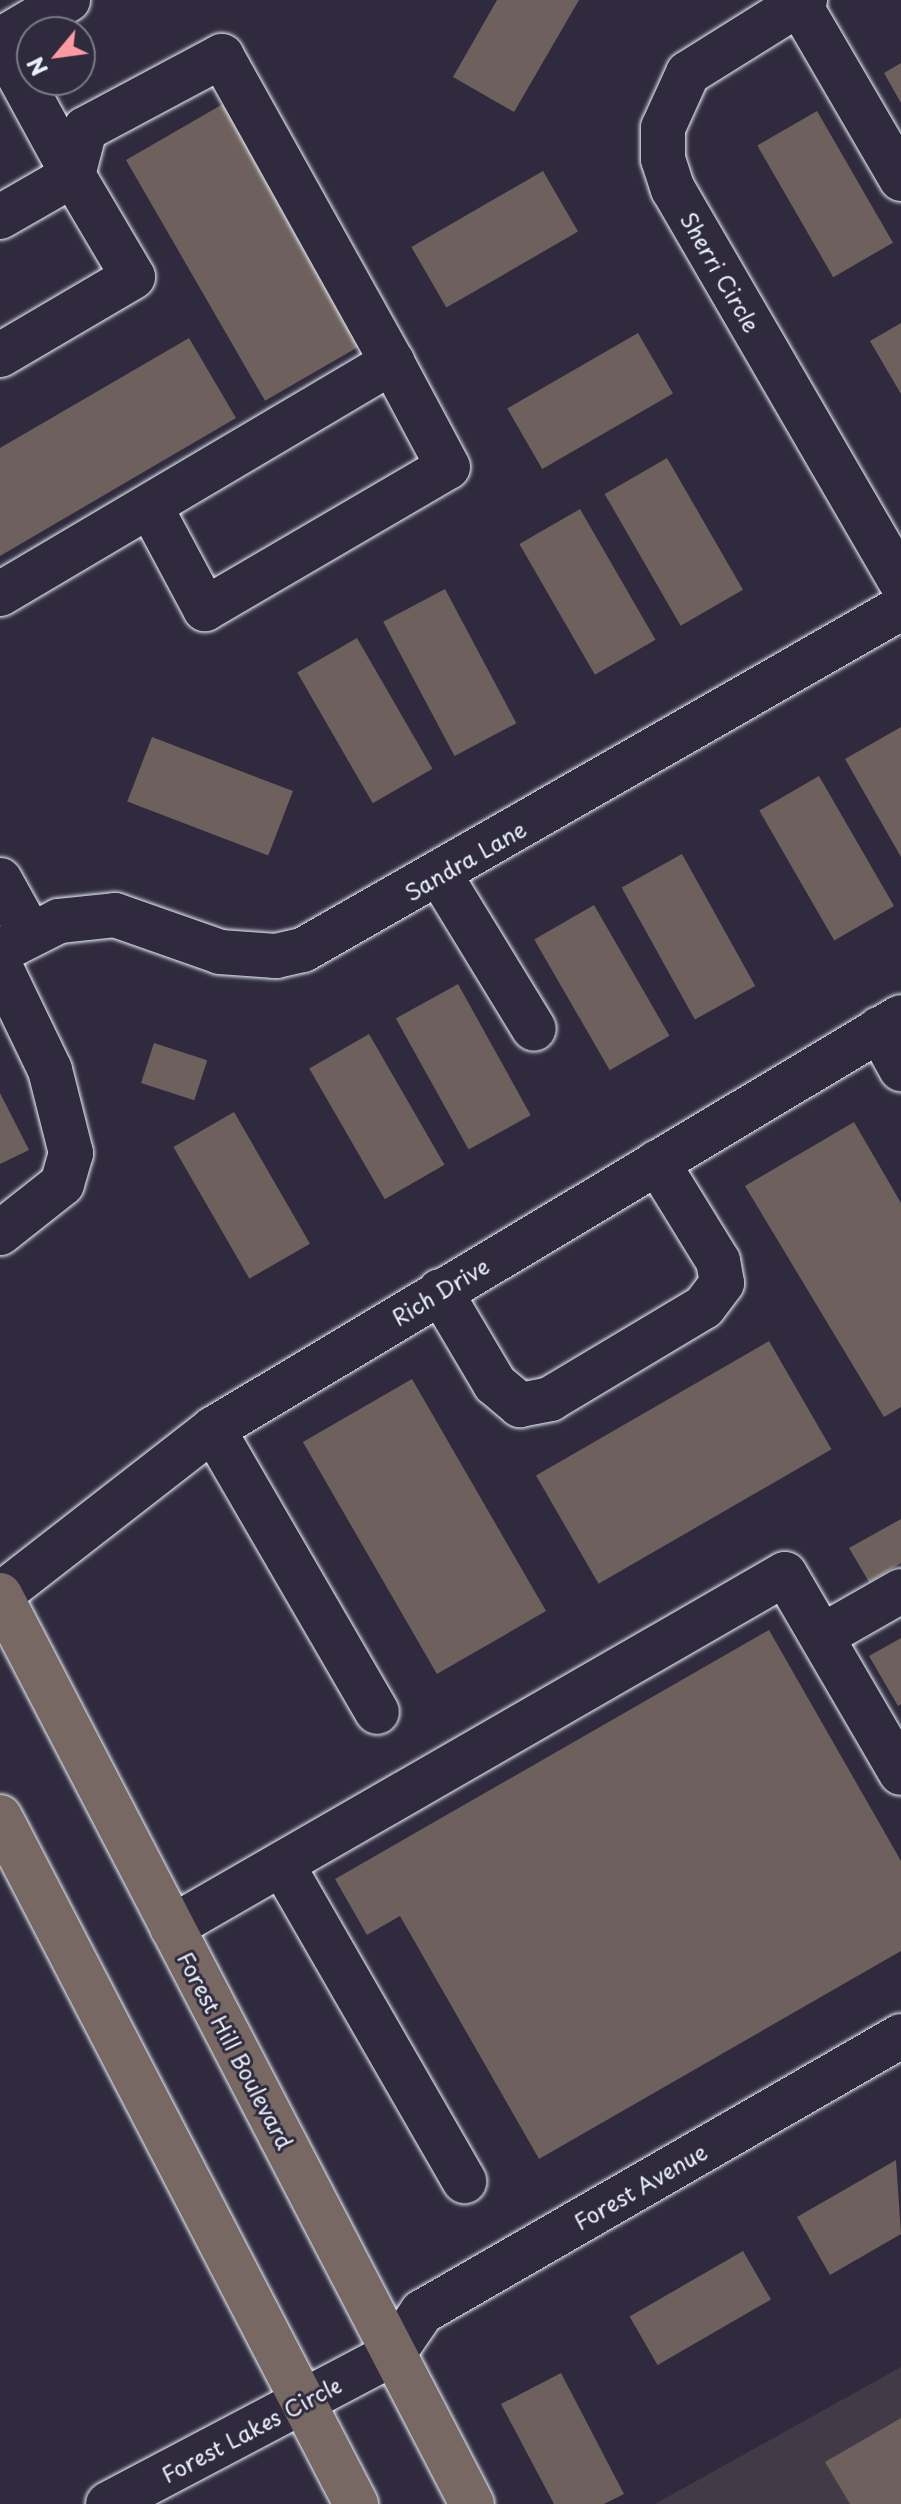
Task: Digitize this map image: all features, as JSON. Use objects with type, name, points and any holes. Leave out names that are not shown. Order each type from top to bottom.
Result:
[{"type":"main road","name":"Forest Hill Boulevard","points":[[0,1595],[472,2504]]},
{"type":"main road","points":[[0,1817],[356,2504]]},
{"type":"street","points":[[0,355],[133,277],[73,175],[0,40],[68,0]]},
{"type":"street","points":[[801,1],[901,179]]},
{"type":"street","name":"Sherri Circle","points":[[801,1],[688,73],[663,128],[663,159],[673,189],[901,582]]},
{"type":"street","points":[[0,217],[73,175],[85,129],[222,56],[448,467],[205,609],[150,506]]},
{"type":"street","points":[[0,594],[392,362]]},
{"type":"street","name":"Sandra Lane","points":[[15,943],[59,921],[115,915],[220,952],[276,956],[329,939],[901,608]]},
{"type":"street","points":[[440,875],[534,1029]]},
{"type":"street","points":[[0,880],[15,943]]},
{"type":"street","points":[[0,966],[50,1070],[71,1153],[62,1184],[0,1233]]},
{"type":"street","points":[[890,1023],[901,1069]]},
{"type":"street","name":"Rich Drive","points":[[0,1595],[213,1429],[890,1023]]},
{"type":"street","points":[[440,1291],[495,1384],[520,1405],[550,1399],[704,1307],[722,1283],[718,1261],[657,1162]]},
{"type":"street","points":[[213,1429],[377,1712]]},
{"type":"street","points":[[172,1927],[785,1574],[895,1747]]},
{"type":"street","points":[[822,1636],[901,1591]]},
{"type":"street","points":[[282,1864],[464,2181]]},
{"type":"street","name":"Forest Avenue","points":[[394,2353],[422,2312],[901,2036]]},
{"type":"street","name":"Forest Lakes Circle","points":[[108,2504],[394,2353]]},
{"type":"shaded area","points":[[901,2367],[901,2504],[655,2504]]},
{"type":"building","points":[[497,0],[579,0],[514,112],[453,77]]},
{"type":"building","points":[[901,63],[901,103],[884,73]]},
{"type":"building","points":[[223,104],[362,345],[265,401],[126,160]]},
{"type":"building","points":[[817,111],[893,243],[833,277],[757,146]]},
{"type":"building","points":[[543,171],[578,232],[446,308],[411,247]]},
{"type":"building","points":[[901,323],[901,394],[870,341]]},
{"type":"building","points":[[638,333],[673,394],[542,469],[507,408]]},
{"type":"building","points":[[189,338],[236,418],[0,556],[0,448]]},
{"type":"building","points":[[667,458],[743,590],[681,626],[605,494]]},
{"type":"building","points":[[580,509],[656,640],[595,675],[519,544]]},
{"type":"building","points":[[445,589],[516,723],[455,756],[383,622]]},
{"type":"building","points":[[357,638],[433,769],[373,803],[297,672]]},
{"type":"building","points":[[901,727],[901,857],[845,759]]},
{"type":"building","points":[[152,737],[293,791],[268,856],[127,801]]},
{"type":"building","points":[[819,776],[894,906],[834,940],[759,810]]},
{"type":"building","points":[[682,854],[755,986],[695,1020],[622,887]]},
{"type":"building","points":[[594,905],[670,1036],[610,1070],[534,940]]},
{"type":"building","points":[[458,984],[531,1115],[469,1150],[396,1018]]},
{"type":"building","points":[[369,1034],[444,1165],[385,1199],[309,1068]]},
{"type":"building","points":[[154,1043],[207,1060],[194,1100],[141,1083]]},
{"type":"building","points":[[0,1093],[29,1150],[0,1164]]},
{"type":"building","points":[[234,1112],[310,1244],[249,1279],[173,1147]]},
{"type":"building","points":[[854,1122],[901,1203],[901,1407],[884,1417],[745,1186]]},
{"type":"building","points":[[769,1341],[831,1449],[599,1584],[536,1476]]},
{"type":"building","points":[[412,1379],[546,1611],[437,1674],[303,1442]]},
{"type":"building","points":[[901,1519],[901,1563],[869,1582],[849,1548]]},
{"type":"building","points":[[769,1630],[901,1861],[901,1951],[539,2159],[400,1916],[367,1935],[335,1879]]},
{"type":"building","points":[[901,1638],[901,1704],[898,1706],[869,1656]]},
{"type":"building","points":[[896,2160],[901,2234],[830,2275],[797,2217]]},
{"type":"building","points":[[743,2251],[771,2299],[658,2365],[630,2316]]},
{"type":"building","points":[[561,2373],[624,2494],[604,2504],[554,2504],[501,2404]]},
{"type":"building","points":[[901,2418],[901,2504],[850,2504],[825,2462]]}]
